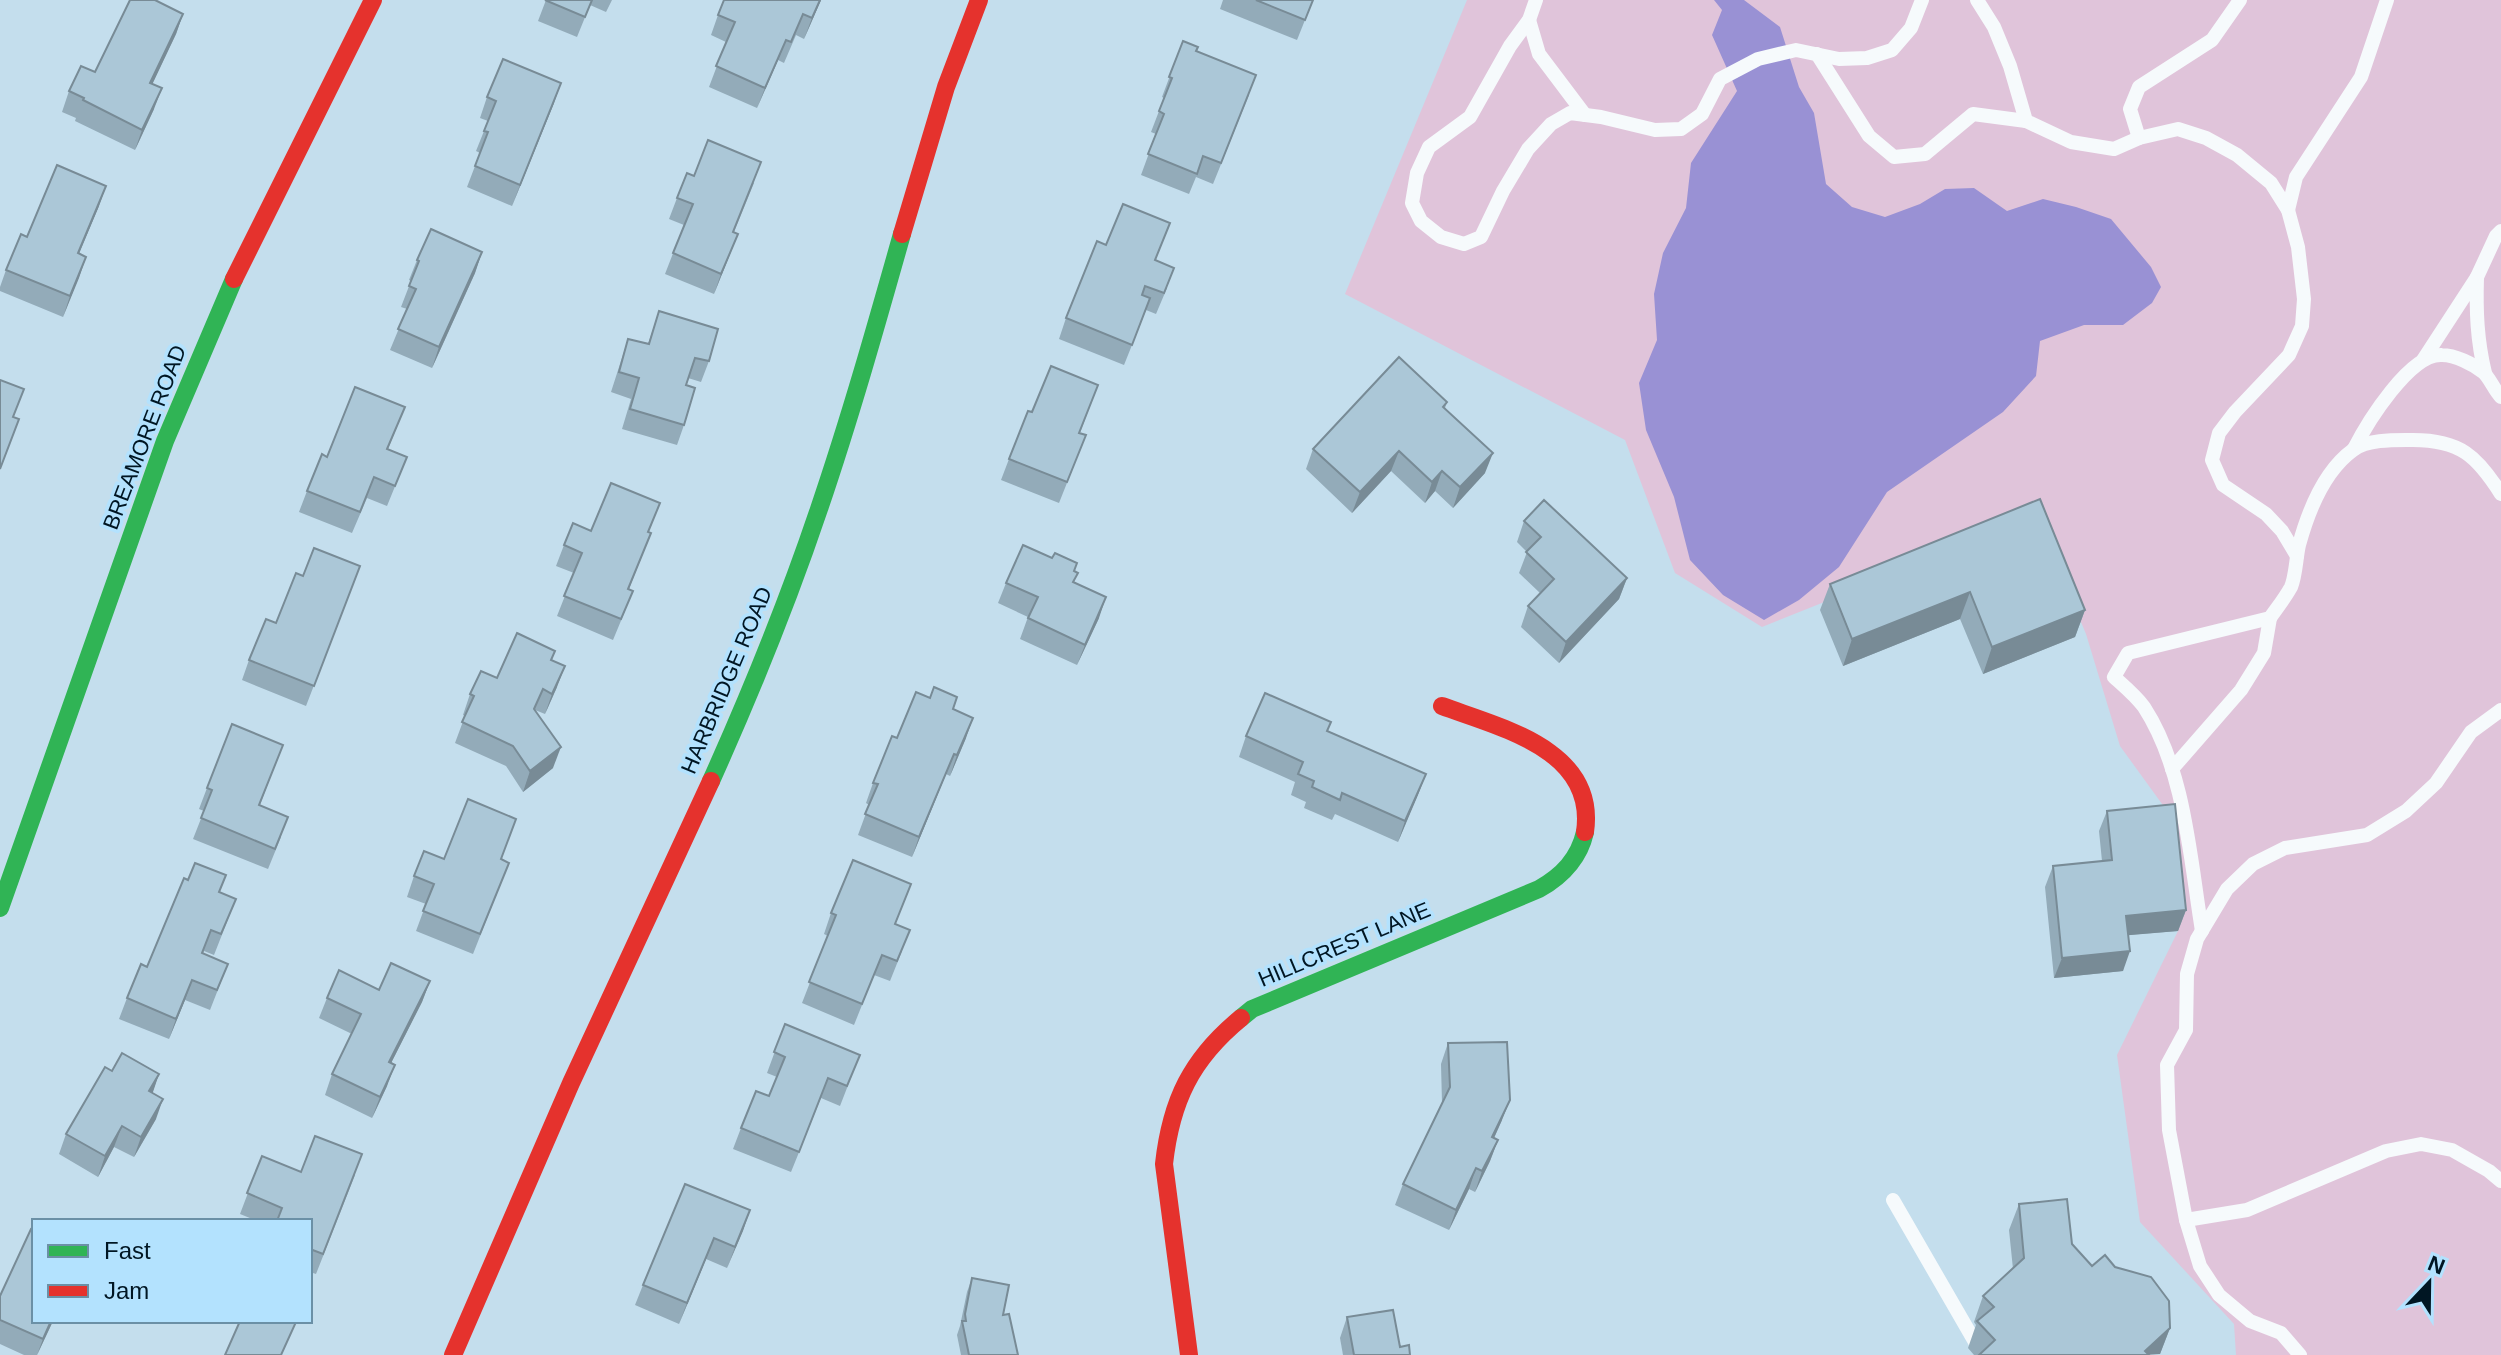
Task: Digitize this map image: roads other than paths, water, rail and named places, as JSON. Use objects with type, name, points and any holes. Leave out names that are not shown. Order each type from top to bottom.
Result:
[{"type":"street","name":"BREAMORE ROAD","points":[[0,908],[165,441],[193,371],[243,257],[373,0]]},
{"type":"street","name":"HARBRIDGE ROAD","points":[[453,1355],[511,1216],[713,776],[766,651],[827,485],[932,126],[979,0]]},
{"type":"street","name":"HILLCREST LANE","points":[[1189,1355],[1164,1164],[1167,1134],[1176,1103],[1197,1062],[1216,1038],[1252,1009],[1539,889],[1565,871],[1582,846],[1587,817],[1586,801],[1574,775],[1564,763],[1540,745],[1442,706]]},
{"type":"lane","points":[[1536,0],[1529,20],[1510,46],[1470,117],[1429,147],[1417,173],[1412,203],[1421,221],[1441,237],[1464,244],[1481,237],[1528,149],[1551,124],[1570,113],[1655,130],[1681,129],[1702,114],[1720,79],[1758,59],[1796,50],[1839,59],[1867,58],[1892,50],[1911,28],[1922,0]]},
{"type":"lane","points":[[1977,0],[1994,27],[2010,66],[2026,121]]},
{"type":"lane","points":[[2139,138],[2130,109],[2139,87],[2212,40],[2240,0]]},
{"type":"lane","points":[[2288,210],[2296,177],[2361,77],[2387,0]]},
{"type":"lane","points":[[1529,20],[1539,54],[1585,115]]},
{"type":"lane","points":[[1817,54],[1869,136],[1894,157],[1925,154],[1973,114],[2026,121],[2071,142],[2114,149],[2139,138],[2178,129],[2206,138],[2237,155],[2271,183],[2288,210],[2300,260],[2304,299],[2302,326],[2289,355],[2219,433],[2212,460],[2223,485],[2266,514],[2282,531],[2297,556]]},
{"type":"lane","points":[[2172,769],[2241,690],[2264,653],[2270,618],[2291,586],[2310,511],[2331,473],[2354,449],[2366,426],[2397,384],[2423,360],[2477,277],[2501,231]]},
{"type":"lane","points":[[2477,277],[2478,345],[2485,373],[2501,397]]},
{"type":"lane","points":[[2423,360],[2441,354],[2485,373]]},
{"type":"lane","points":[[2354,449],[2394,440],[2455,445],[2483,465],[2501,494]]},
{"type":"lane","points":[[2202,931],[2180,798],[2164,741],[2142,704],[2114,677],[2128,653],[2270,618]]},
{"type":"lane","points":[[2300,1355],[2281,1333],[2250,1321],[2219,1295],[2200,1266],[2186,1220],[2169,1130],[2167,1065],[2186,1030],[2187,974],[2197,939],[2227,889],[2253,864],[2285,848],[2367,835],[2406,811],[2436,783],[2471,732],[2501,710]]},
{"type":"lane","points":[[2186,1220],[2247,1210],[2386,1151],[2421,1144],[2452,1150],[2497,1175]]},
{"type":"lane","points":[[1893,1200],[1975,1342]]}]
